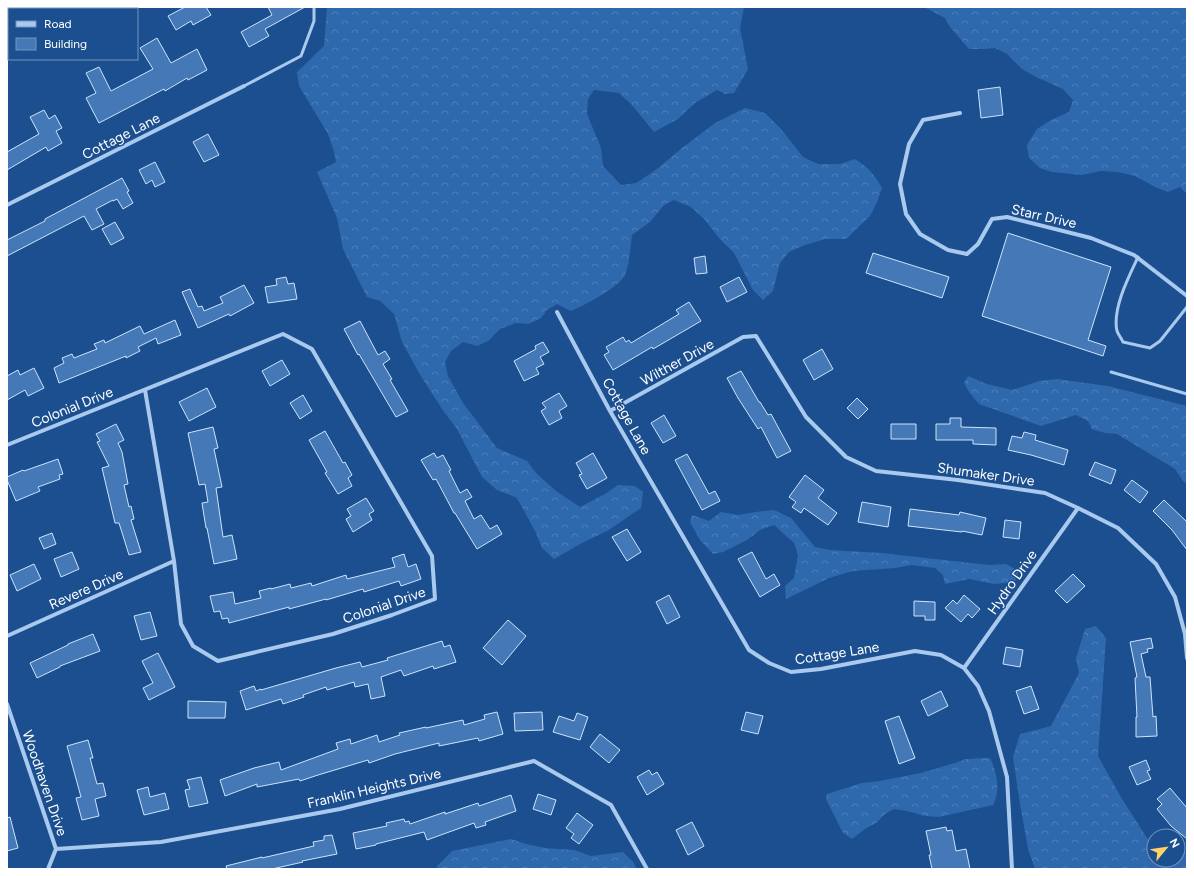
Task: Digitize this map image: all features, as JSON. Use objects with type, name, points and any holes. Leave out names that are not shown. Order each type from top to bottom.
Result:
[{"type":"street","name":"Cottage Lane","points":[[7,205],[244,86]]},
{"type":"street","name":"Starr Drive","points":[[960,113],[923,120],[909,144],[900,184],[906,214],[920,234],[948,250],[967,254],[978,244],[992,219],[1007,217],[1091,238],[1134,255],[1187,296]]},
{"type":"street","name":"Cottage Lane","points":[[557,312],[610,412],[749,650],[768,663],[791,672],[821,669],[915,651],[941,655],[964,668],[978,686],[989,711],[1007,777],[1012,869]]},
{"type":"street","name":"Colonial Drive","points":[[7,445],[283,334],[312,350],[432,556],[435,599],[333,634],[218,661],[193,646],[181,624],[174,561],[145,390]]},
{"type":"street","name":"Wilther Drive","points":[[610,412],[743,338],[756,336]]},
{"type":"street","name":"Shumaker Drive","points":[[756,336],[806,417],[846,457],[876,471],[958,480],[1045,493],[1118,528],[1156,564],[1175,597],[1185,634],[1187,658]]},
{"type":"street","name":"Hydro Drive","points":[[964,668],[1078,508]]},
{"type":"street","name":"Revere Drive","points":[[7,636],[174,561]]},
{"type":"street","name":"Woodhaven Drive","points":[[7,704],[56,849],[48,869]]},
{"type":"street","name":"Franklin Heights Drive","points":[[56,849],[161,842],[340,809],[534,761],[611,805],[647,869]]},
{"type":"lane","points":[[244,86],[301,56],[314,21],[314,7]]},
{"type":"lane","points":[[1138,257],[1125,283],[1116,316],[1117,332],[1123,342],[1150,348],[1160,341],[1187,307]]},
{"type":"lane","points":[[1111,372],[1187,394]]},
{"type":"green space","points":[[327,7],[744,7],[740,28],[748,69],[734,93],[725,94],[717,90],[695,103],[678,119],[654,132],[631,104],[619,93],[594,90],[588,99],[587,114],[601,148],[603,166],[621,185],[636,183],[657,169],[715,123],[745,108],[765,113],[781,129],[803,157],[818,164],[840,164],[855,159],[870,171],[882,188],[870,216],[846,239],[825,239],[789,252],[780,263],[773,291],[763,300],[753,290],[734,253],[719,238],[705,220],[691,207],[674,200],[664,205],[650,222],[632,235],[629,260],[625,275],[609,291],[571,311],[557,304],[547,310],[541,318],[529,324],[516,323],[500,329],[488,341],[477,346],[463,342],[451,351],[445,362],[448,376],[463,403],[497,448],[527,461],[536,473],[556,491],[580,507],[605,494],[618,485],[635,486],[643,492],[641,508],[609,530],[554,559],[542,548],[536,533],[517,498],[497,490],[482,477],[457,429],[419,373],[402,342],[394,314],[380,301],[367,297],[343,249],[337,218],[317,172],[336,162],[334,152],[328,134],[299,86],[297,72],[324,46]]},
{"type":"green space","points":[[924,7],[1187,7],[1187,194],[1180,187],[1168,192],[1135,176],[1118,172],[1101,171],[1082,175],[1052,172],[1040,168],[1029,158],[1027,145],[1037,129],[1051,120],[1069,112],[1073,100],[1063,89],[1022,69],[1007,54],[995,48],[969,49],[950,27],[945,18]]},
{"type":"green space","points":[[968,376],[987,384],[1012,390],[1039,381],[1057,379],[1108,386],[1187,406],[1187,484],[1183,481],[1175,469],[1117,434],[1105,433],[1092,429],[1088,421],[1076,415],[1041,426],[979,404],[964,383]]},
{"type":"green space","points":[[774,510],[791,518],[815,547],[830,550],[881,553],[989,565],[1006,564],[1019,571],[1015,582],[994,584],[969,579],[945,584],[943,575],[935,568],[912,565],[895,568],[853,571],[829,578],[786,599],[785,586],[794,578],[798,555],[794,543],[774,525],[760,530],[747,540],[723,552],[713,554],[700,540],[690,522],[692,515],[709,521],[721,512],[738,515]]},
{"type":"green space","points":[[1096,626],[1106,638],[1098,756],[1122,799],[1146,836],[1146,868],[1186,868],[1186,853],[1187,869],[1035,869],[1028,849],[1013,757],[1020,734],[1051,726],[1079,673],[1076,658],[1085,629]]},
{"type":"green space","points":[[990,758],[995,769],[997,781],[997,793],[993,805],[939,817],[925,816],[894,809],[852,839],[843,833],[826,799],[827,794],[862,783],[921,773],[966,759]]},
{"type":"green space","points":[[511,839],[545,848],[574,850],[591,856],[623,852],[633,862],[637,869],[438,869],[437,866],[452,851]]},
{"type":"building","points":[[185,7],[206,7],[211,15],[193,25],[191,21],[176,30],[168,16]]},
{"type":"building","points":[[268,7],[305,7],[265,29],[269,36],[249,47],[241,32],[272,15]]},
{"type":"building","points":[[157,38],[171,63],[197,49],[207,70],[188,80],[187,78],[165,91],[164,89],[99,123],[86,98],[96,93],[86,73],[99,67],[111,91],[153,69],[140,48]]},
{"type":"building","points":[[1000,87],[1003,115],[981,118],[978,90]]},
{"type":"building","points":[[44,110],[49,119],[55,115],[62,128],[56,131],[62,143],[48,151],[46,147],[7,170],[7,152],[39,134],[30,117]]},
{"type":"building","points":[[208,134],[219,155],[204,162],[193,142]]},
{"type":"building","points":[[155,162],[165,182],[155,187],[152,180],[146,184],[139,170]]},
{"type":"building","points":[[122,178],[133,203],[123,209],[117,199],[96,209],[104,224],[92,230],[84,216],[7,256],[7,240],[45,221],[45,219]]},
{"type":"building","points":[[115,222],[124,238],[111,245],[102,229]]},
{"type":"building","points":[[1008,233],[1111,267],[1088,340],[1106,346],[1103,356],[982,316]]},
{"type":"building","points":[[873,253],[949,277],[942,298],[866,273]]},
{"type":"building","points":[[705,256],[707,273],[696,274],[694,258]]},
{"type":"building","points":[[286,277],[288,284],[294,283],[297,299],[268,303],[265,287],[277,285],[276,279]]},
{"type":"building","points":[[739,277],[747,292],[727,302],[720,287]]},
{"type":"building","points":[[244,285],[254,303],[230,316],[229,314],[198,328],[182,292],[190,289],[198,307],[202,306],[204,311],[223,303],[220,297]]},
{"type":"building","points":[[689,302],[701,321],[613,370],[604,355],[609,352],[606,347],[623,337],[626,342],[629,340],[631,343],[679,314],[676,310]]},
{"type":"building","points":[[175,320],[181,335],[158,344],[156,338],[138,347],[140,351],[126,358],[126,356],[59,383],[54,368],[64,363],[62,358],[72,354],[74,358],[97,349],[94,344],[104,340],[105,343],[140,326],[144,334]]},
{"type":"building","points":[[360,321],[378,355],[385,351],[390,359],[383,364],[392,379],[390,380],[408,411],[396,417],[344,329]]},
{"type":"building","points":[[543,342],[549,352],[540,357],[544,364],[536,368],[539,374],[524,381],[514,361],[536,349],[535,346]]},
{"type":"building","points":[[822,349],[833,369],[814,380],[803,360]]},
{"type":"building","points":[[282,360],[290,374],[270,386],[262,371]]},
{"type":"building","points":[[34,368],[44,388],[28,396],[25,390],[7,400],[7,376],[18,370],[20,375]]},
{"type":"building","points":[[741,371],[768,415],[771,414],[791,451],[777,458],[761,427],[758,429],[738,398],[727,378]]},
{"type":"building","points":[[207,388],[216,407],[189,421],[179,402]]},
{"type":"building","points":[[559,393],[567,406],[559,411],[562,418],[549,425],[541,411],[546,408],[542,403]]},
{"type":"building","points":[[303,395],[312,411],[300,419],[290,403]]},
{"type":"building","points":[[857,398],[868,409],[858,419],[847,408]]},
{"type":"building","points":[[664,415],[676,436],[663,443],[651,423]]},
{"type":"building","points":[[950,418],[961,418],[961,427],[996,428],[996,445],[973,444],[973,440],[936,440],[936,424],[950,424]]},
{"type":"building","points":[[116,424],[124,440],[118,443],[122,452],[128,484],[124,485],[129,507],[131,506],[134,519],[131,520],[141,552],[129,555],[119,523],[115,523],[102,468],[109,466],[97,442],[100,441],[96,434]]},
{"type":"building","points":[[891,424],[916,424],[916,439],[891,439]]},
{"type":"building","points":[[213,427],[218,448],[214,449],[222,487],[216,488],[223,537],[232,535],[237,559],[214,564],[202,503],[208,502],[205,484],[199,485],[188,433]]},
{"type":"building","points":[[325,431],[343,463],[345,462],[352,475],[348,478],[352,486],[338,494],[325,473],[327,472],[309,440]]},
{"type":"building","points":[[1024,432],[1036,435],[1035,440],[1068,450],[1064,465],[1008,450],[1012,436],[1022,438]]},
{"type":"building","points":[[434,453],[437,458],[443,455],[460,493],[467,489],[472,497],[465,501],[474,519],[481,515],[490,529],[497,525],[502,534],[477,549],[454,513],[436,479],[433,480],[421,460]]},
{"type":"building","points":[[593,453],[607,478],[587,489],[579,475],[582,474],[576,463]]},
{"type":"building","points":[[687,454],[709,494],[715,491],[720,501],[702,510],[675,460]]},
{"type":"building","points":[[58,459],[63,474],[59,475],[60,479],[38,487],[40,491],[16,501],[7,477],[23,470],[24,471]]},
{"type":"building","points":[[1095,462],[1116,470],[1111,484],[1089,475]]},
{"type":"building","points":[[805,475],[824,490],[818,498],[837,513],[828,525],[804,508],[801,513],[792,507],[796,502],[789,497]]},
{"type":"building","points":[[1132,480],[1148,492],[1140,503],[1124,490]]},
{"type":"building","points":[[366,498],[374,511],[369,514],[372,520],[353,532],[346,519],[351,516],[347,509]]},
{"type":"building","points":[[1164,500],[1187,522],[1187,550],[1172,530],[1153,511]]},
{"type":"building","points":[[862,502],[891,507],[888,527],[858,522]]},
{"type":"building","points":[[910,509],[959,515],[960,512],[986,518],[982,535],[962,531],[908,526]]},
{"type":"building","points":[[1005,520],[1021,522],[1019,539],[1003,537]]},
{"type":"building","points":[[627,529],[641,552],[627,561],[612,537]]},
{"type":"building","points":[[52,533],[56,544],[44,549],[39,538]]},
{"type":"building","points":[[72,552],[79,569],[61,577],[54,559]]},
{"type":"building","points":[[752,552],[766,579],[774,574],[780,585],[760,597],[738,559]]},
{"type":"building","points":[[404,554],[408,567],[416,564],[421,579],[401,586],[399,581],[364,592],[363,589],[326,600],[289,609],[289,607],[229,623],[228,618],[222,619],[220,611],[214,612],[210,596],[233,592],[235,604],[261,598],[259,591],[271,588],[290,584],[291,588],[311,583],[312,586],[346,575],[347,579],[395,567],[392,558]]},
{"type":"building","points":[[34,564],[41,579],[17,591],[10,575]]},
{"type":"building","points":[[1073,574],[1085,586],[1067,603],[1055,591]]},
{"type":"building","points":[[669,595],[680,617],[667,624],[656,602]]},
{"type":"building","points":[[964,595],[980,609],[972,618],[968,614],[961,622],[945,608],[953,600],[957,604]]},
{"type":"building","points":[[914,601],[935,602],[935,620],[925,620],[925,616],[914,616]]},
{"type":"building","points":[[150,612],[157,636],[141,640],[134,616]]},
{"type":"building","points":[[508,620],[526,636],[502,665],[483,648]]},
{"type":"building","points":[[93,634],[100,651],[60,666],[37,678],[30,663],[68,644]]},
{"type":"building","points":[[1151,638],[1153,648],[1147,649],[1148,652],[1141,654],[1146,677],[1150,677],[1153,717],[1156,716],[1157,736],[1136,737],[1137,717],[1135,678],[1137,677],[1130,642]]},
{"type":"building","points":[[442,641],[444,647],[450,645],[456,662],[434,669],[433,666],[404,676],[401,670],[381,677],[385,696],[371,699],[368,684],[355,687],[354,682],[327,690],[326,687],[303,695],[304,697],[283,704],[281,699],[246,710],[240,691],[254,686],[256,691],[261,690],[360,662],[362,667],[388,660],[387,658]]},
{"type":"building","points":[[1006,647],[1023,650],[1020,667],[1003,664]]},
{"type":"building","points":[[158,653],[175,687],[149,700],[143,688],[153,683],[142,661]]},
{"type":"building","points":[[1031,686],[1039,709],[1024,714],[1016,691]]},
{"type":"building","points":[[941,691],[948,706],[928,716],[921,701]]},
{"type":"building","points":[[188,701],[226,702],[225,718],[188,718]]},
{"type":"building","points":[[497,712],[503,734],[479,741],[478,738],[439,746],[439,743],[395,754],[369,763],[368,760],[300,781],[299,779],[257,787],[257,784],[225,796],[220,780],[254,768],[279,762],[281,770],[338,749],[336,743],[350,739],[351,744],[377,735],[379,742],[400,735],[399,733],[426,727],[463,720],[464,725],[485,719],[484,715]]},
{"type":"building","points":[[542,712],[543,730],[515,731],[514,713]]},
{"type":"building","points":[[746,712],[763,716],[758,734],[741,730]]},
{"type":"building","points":[[577,713],[588,717],[580,740],[553,732],[559,716],[574,721]]},
{"type":"building","points":[[899,716],[915,758],[899,764],[885,721]]},
{"type":"building","points":[[600,734],[620,750],[609,763],[590,747]]},
{"type":"building","points":[[88,740],[93,758],[90,758],[97,784],[103,783],[106,796],[95,799],[99,816],[82,820],[76,798],[81,797],[67,746]]},
{"type":"building","points":[[1146,760],[1150,770],[1147,771],[1151,779],[1137,785],[1129,767]]},
{"type":"building","points":[[649,770],[652,775],[657,772],[664,784],[647,795],[637,777]]},
{"type":"building","points":[[201,777],[208,803],[189,807],[185,790],[190,789],[187,780]]},
{"type":"building","points":[[148,787],[150,797],[165,793],[169,809],[144,815],[137,790]]},
{"type":"building","points":[[1170,788],[1187,808],[1187,839],[1186,828],[1173,828],[1157,809],[1162,804],[1157,799]]},
{"type":"building","points":[[538,794],[556,800],[551,815],[533,809]]},
{"type":"building","points":[[511,795],[516,811],[485,822],[486,825],[476,828],[474,823],[427,840],[424,832],[356,849],[353,833],[387,826],[386,823],[404,819],[405,822],[409,821],[410,824],[445,812],[445,814],[478,803],[479,806]]},
{"type":"building","points":[[577,813],[593,825],[579,844],[571,838],[574,834],[566,828]]},
{"type":"building","points":[[10,817],[18,848],[7,851],[7,818]]},
{"type":"building","points":[[692,822],[704,846],[688,855],[676,830]]},
{"type":"building","points":[[946,827],[947,831],[952,830],[956,851],[966,849],[970,869],[932,869],[926,831]]},
{"type":"building","points":[[332,835],[337,854],[272,869],[227,869],[226,866],[314,846],[313,842],[324,840],[324,836]]}]
